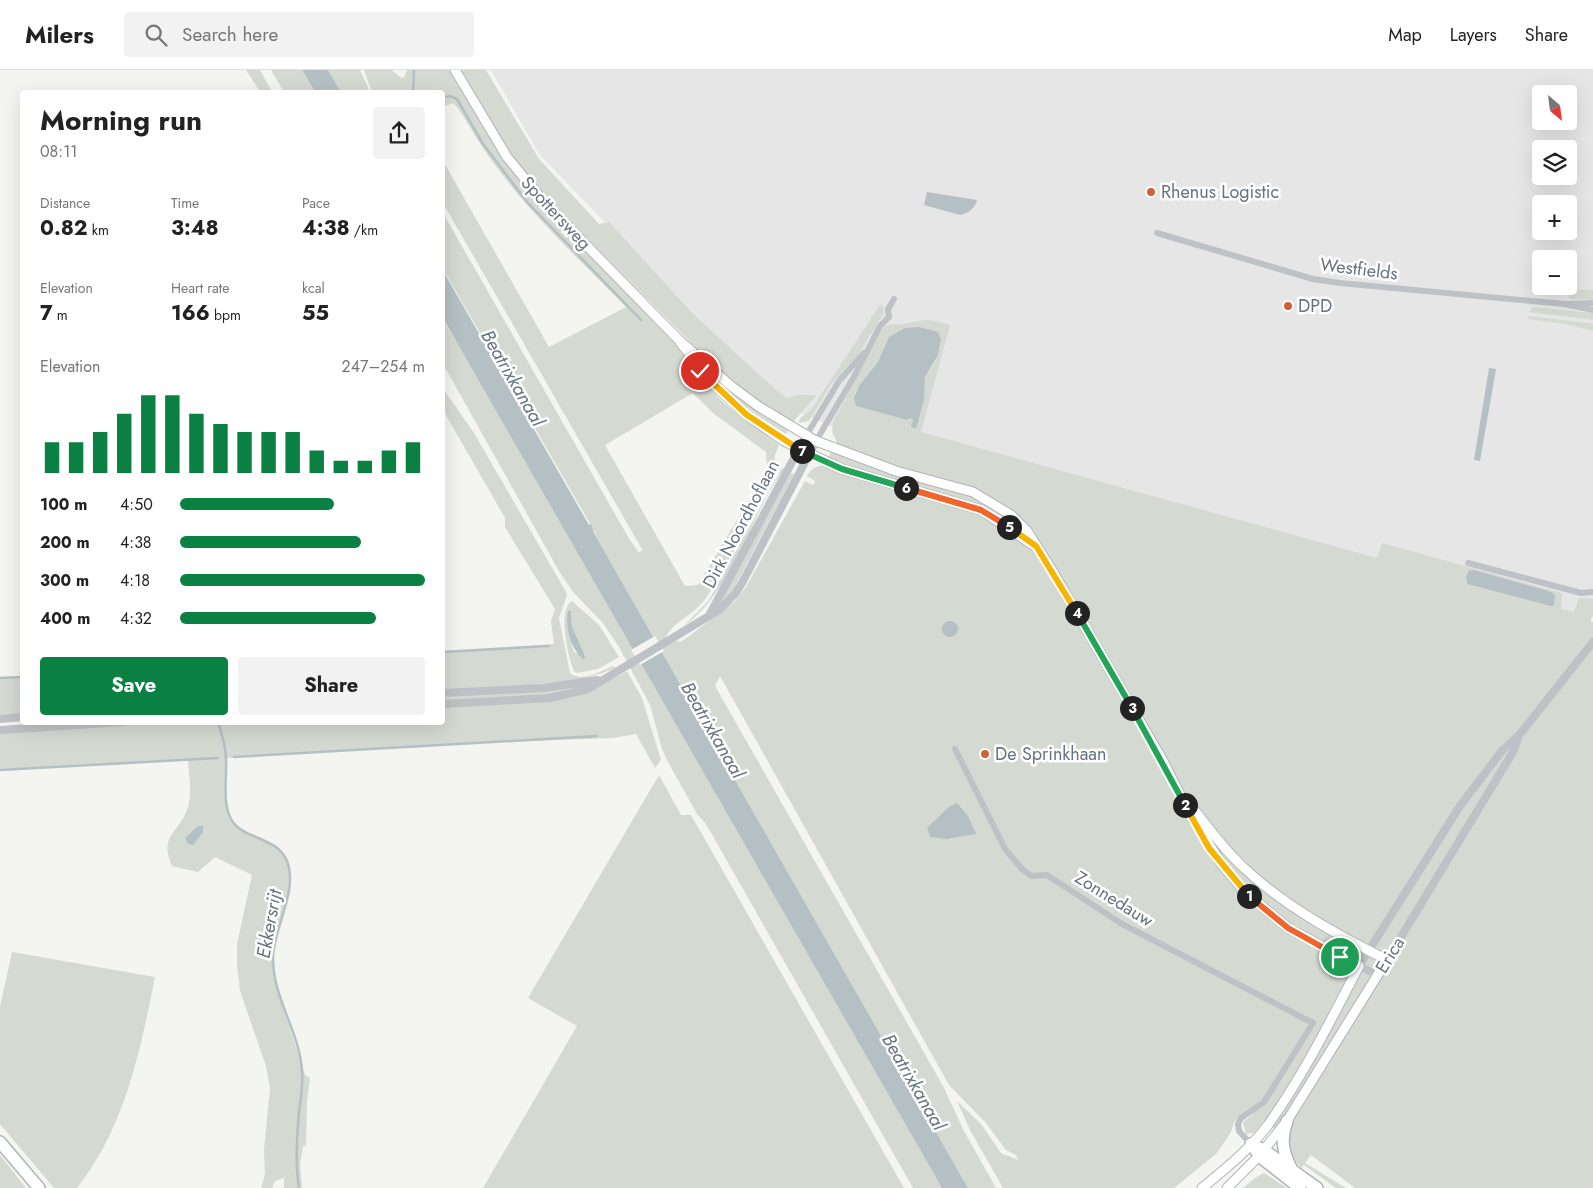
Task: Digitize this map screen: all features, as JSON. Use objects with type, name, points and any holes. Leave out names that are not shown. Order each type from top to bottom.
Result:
[{"type":"highway","points":[[1287,1121],[1282,1137],[1282,1145],[1292,1169]]},
{"type":"highway","points":[[0,1142],[39,1188]]},
{"type":"highway","points":[[1251,1144],[1300,1188]]},
{"type":"highway","points":[[1262,1153],[1292,1169],[1317,1188]]},
{"type":"main road","name":"Spottersweg","points":[[455,70],[483,119],[523,178],[544,202],[678,339],[731,386],[816,441],[896,471],[974,492],[1011,515],[1027,531],[1058,580],[1180,793],[1209,848],[1247,894],[1288,928],[1359,966]]},
{"type":"main road","name":"Spottersweg","points":[[678,339],[685,352],[711,382],[747,415],[798,449],[842,469],[981,510],[1036,546]]},
{"type":"main road","name":"Spottersweg","points":[[1180,793],[1241,866],[1266,887],[1310,917],[1387,960]]},
{"type":"main road","name":"Erica","points":[[1227,1188],[1262,1153],[1287,1121],[1387,960]]},
{"type":"main road","name":"Erica","points":[[1202,1188],[1251,1144],[1267,1125],[1290,1090],[1359,966]]},
{"type":"street","name":"Westfields","points":[[1157,233],[1313,279],[1564,304],[1593,310]]},
{"type":"street","points":[[816,441],[855,375],[866,350],[880,326],[889,317],[888,309],[890,302],[894,299]]},
{"type":"street","name":"Westfields","points":[[1564,304],[1593,303]]},
{"type":"street","points":[[806,436],[839,381],[866,350]]},
{"type":"street","name":"Dirk Noordhoflaan","points":[[710,614],[806,436]]},
{"type":"street","name":"Dirk Noordhoflaan","points":[[445,704],[550,698],[588,688],[678,637],[726,604],[739,588],[816,441]]},
{"type":"street","points":[[1468,563],[1581,594],[1593,592]]},
{"type":"street","name":"Erica","points":[[1359,966],[1460,806],[1501,752],[1520,734],[1591,643]]},
{"type":"street","name":"Dirk Noordhoflaan","points":[[445,693],[544,688],[602,680]]},
{"type":"street","points":[[0,719],[20,717]]},
{"type":"street","points":[[0,730],[77,725]]},
{"type":"street","name":"Erica","points":[[1387,960],[1513,752],[1520,734]]},
{"type":"street","name":"Zonnedauw","points":[[955,749],[1005,849],[1022,869],[1031,876],[1047,875],[1122,924],[1313,1023],[1264,1102],[1241,1118],[1238,1124],[1239,1131],[1251,1144]]},
{"type":"street","name":"Spottersweg","points":[[1359,966],[1378,975]]},
{"type":"shaded area","points":[[246,70],[260,70],[271,90],[259,90]]},
{"type":"shaded area","points":[[271,70],[302,70],[314,90],[283,90]]},
{"type":"shaded area","points":[[302,70],[328,70],[340,90],[314,90]]},
{"type":"shaded area","points":[[328,70],[360,70],[369,90],[340,90]]},
{"type":"shaded area","points":[[364,70],[392,70],[401,78],[404,77],[407,70],[451,70],[497,149],[541,205],[673,341],[702,380],[724,403],[779,445],[775,455],[773,475],[715,583],[701,604],[674,627],[666,637],[680,642],[734,602],[746,587],[805,481],[813,485],[815,481],[807,476],[814,468],[824,465],[837,442],[832,432],[833,422],[882,329],[889,325],[927,320],[950,325],[921,432],[1377,558],[1382,543],[1562,593],[1561,609],[1574,612],[1579,598],[1593,599],[1593,616],[1590,621],[1593,622],[1593,1188],[1355,1188],[1311,1155],[1305,1163],[1346,1188],[1336,1188],[1304,1165],[1301,1168],[1291,1155],[1288,1138],[1264,1121],[1254,1133],[1246,1134],[1243,1122],[1253,1114],[1248,1109],[1234,1122],[1231,1132],[1217,1153],[1174,1188],[1003,1188],[970,1130],[957,1101],[981,1124],[1001,1153],[1018,1160],[1016,1155],[1006,1150],[986,1123],[949,1085],[720,676],[715,686],[943,1086],[964,1131],[996,1188],[968,1188],[445,272],[445,216],[627,535],[638,552],[643,551],[445,206],[445,165],[549,347],[626,307],[525,203],[490,158],[453,103],[445,106],[445,90],[371,90]],"holes":[[[889,337],[936,361],[925,377],[924,401],[916,429],[911,418],[907,420],[856,406],[855,393],[878,362]],[[693,393],[713,413],[766,452],[767,470],[698,585],[685,586],[605,445]],[[1474,570],[1552,592],[1554,594],[1551,606],[1467,584],[1466,580]]]},
{"type":"shaded area","points":[[460,70],[486,70],[539,159],[599,224],[609,222],[694,315],[775,389],[786,398],[798,395],[817,395],[793,422],[765,408],[719,371],[549,200],[511,155]]},
{"type":"shaded area","points":[[491,70],[1593,70],[1593,606],[1583,622],[844,432],[794,410],[690,317],[599,216],[539,154]]},
{"type":"shaded area","points":[[927,192],[977,200],[971,210],[960,215],[924,205]]},
{"type":"shaded area","points":[[445,274],[589,525],[591,524],[595,535],[968,1188],[942,1188],[445,322]]},
{"type":"shaded area","points":[[1577,289],[1593,290],[1593,300],[1570,299],[1568,295],[1577,295]]},
{"type":"shaded area","points":[[880,305],[883,306],[884,313],[858,355],[831,384],[809,421],[798,423],[801,417],[811,410]]},
{"type":"shaded area","points":[[1533,307],[1593,313],[1593,320],[1529,312]]},
{"type":"shaded area","points":[[1528,316],[1589,323],[1593,324],[1593,331],[1566,324],[1528,319]]},
{"type":"shaded area","points":[[445,323],[487,392],[942,1188],[913,1188],[706,824],[697,814],[668,762],[662,749],[650,705],[619,647],[603,623],[573,592],[559,571],[445,368]]},
{"type":"shaded area","points":[[919,327],[938,332],[941,339],[938,355],[925,377],[924,401],[916,429],[911,426],[913,421],[911,418],[907,420],[856,406],[854,398],[859,386],[878,362],[889,337],[905,328]]},
{"type":"shaded area","points":[[690,349],[789,429],[786,434],[759,416],[721,385],[699,362]]},
{"type":"shaded area","points":[[1489,368],[1496,369],[1480,461],[1474,460]]},
{"type":"shaded area","points":[[445,391],[474,433],[566,592],[567,595],[559,618],[570,673],[580,677],[597,673],[613,666],[615,668],[573,681],[552,685],[445,691],[445,651],[554,644],[551,621],[555,609],[505,527],[505,518],[445,413]]},
{"type":"shaded area","points":[[782,468],[784,469],[771,489],[728,574],[715,594],[700,612],[682,628],[709,600]]},
{"type":"shaded area","points":[[791,473],[794,474],[732,592],[722,603],[720,601]]},
{"type":"shaded area","points":[[1474,570],[1552,592],[1555,596],[1554,605],[1551,606],[1467,584],[1466,577],[1469,571]]},
{"type":"shaded area","points":[[572,601],[599,625],[619,657],[598,669],[577,673],[574,671],[565,634],[564,623],[568,606]],"holes":[[[571,611],[572,626],[585,656],[574,652],[569,637],[568,621]]]},
{"type":"shaded area","points":[[568,611],[571,611],[572,626],[585,656],[584,660],[575,650],[570,638],[567,625]]},
{"type":"shaded area","points":[[947,621],[953,621],[958,626],[956,635],[947,637],[942,632],[942,626]]},
{"type":"shaded area","points":[[627,671],[642,698],[661,760],[655,768],[636,734],[613,738],[474,743],[227,758],[226,799],[228,811],[240,827],[268,841],[284,854],[289,864],[291,875],[288,898],[275,946],[274,957],[275,972],[282,1002],[305,1075],[310,1078],[307,1101],[306,1146],[303,1146],[300,1165],[302,1188],[284,1188],[284,1178],[275,1181],[272,1188],[261,1188],[265,1174],[264,1150],[270,1088],[266,1066],[240,991],[237,965],[237,944],[252,875],[215,857],[198,872],[172,866],[168,856],[167,847],[169,841],[188,807],[190,784],[188,760],[0,771],[0,732],[100,725],[445,725],[445,706],[538,700],[561,696],[606,682]]},
{"type":"shaded area","points":[[20,676],[20,715],[0,716],[0,677]]},
{"type":"shaded area","points":[[587,683],[587,686],[549,695],[445,702],[445,695]]},
{"type":"shaded area","points":[[659,775],[681,815],[691,815],[904,1188],[483,1188],[577,1026],[528,998]]},
{"type":"shaded area","points":[[957,803],[968,816],[976,834],[946,839],[930,837],[927,828],[950,806]]},
{"type":"shaded area","points":[[198,826],[203,826],[203,832],[193,845],[188,844],[185,838]]},
{"type":"shaded area","points":[[12,952],[155,977],[136,1061],[119,1114],[94,1164],[77,1188],[54,1188],[0,1124],[0,1007]]},
{"type":"shaded area","points":[[0,1155],[26,1188],[0,1188]]},
{"type":"shaded area","points":[[1264,1173],[1287,1188],[1243,1188]]},
{"type":"pier","points":[[655,636],[664,651],[640,665],[631,650]]},
{"type":"waterway","name":"Ekkersrijt","points":[[413,90],[414,70]]},
{"type":"waterway","points":[[445,97],[450,96],[457,99],[483,144],[527,202],[641,320]]},
{"type":"waterway","points":[[445,652],[549,646]]},
{"type":"waterway","points":[[0,678],[20,677]]},
{"type":"waterway","name":"Ekkersrijt","points":[[219,725],[225,750],[226,798],[231,819],[244,832],[271,844],[279,850],[285,857],[289,868],[290,878],[287,901],[274,946],[273,957],[277,986],[296,1042],[302,1071],[297,1150],[299,1188]]},
{"type":"waterway","points":[[234,757],[597,736]]},
{"type":"waterway","points":[[0,770],[218,758]]},
{"type":"place","name":"Rhenus Logistic","points":[[1151,192]]},
{"type":"place","name":"DPD","points":[[1288,306]]},
{"type":"place","name":"De Sprinkhaan","points":[[985,754]]},
{"type":"route","points":[[700,371],[747,415],[778,438],[809,455],[842,469],[956,501],[981,510],[1001,521],[1036,546],[1163,761],[1209,848],[1262,909],[1288,928],[1340,957]]},
{"type":"water label","name":"Beatrixkanaal","points":[[513,378]]},
{"type":"water label","name":"Beatrixkanaal","points":[[713,730]]},
{"type":"water label","name":"Beatrixkanaal","points":[[914,1082]]}]
